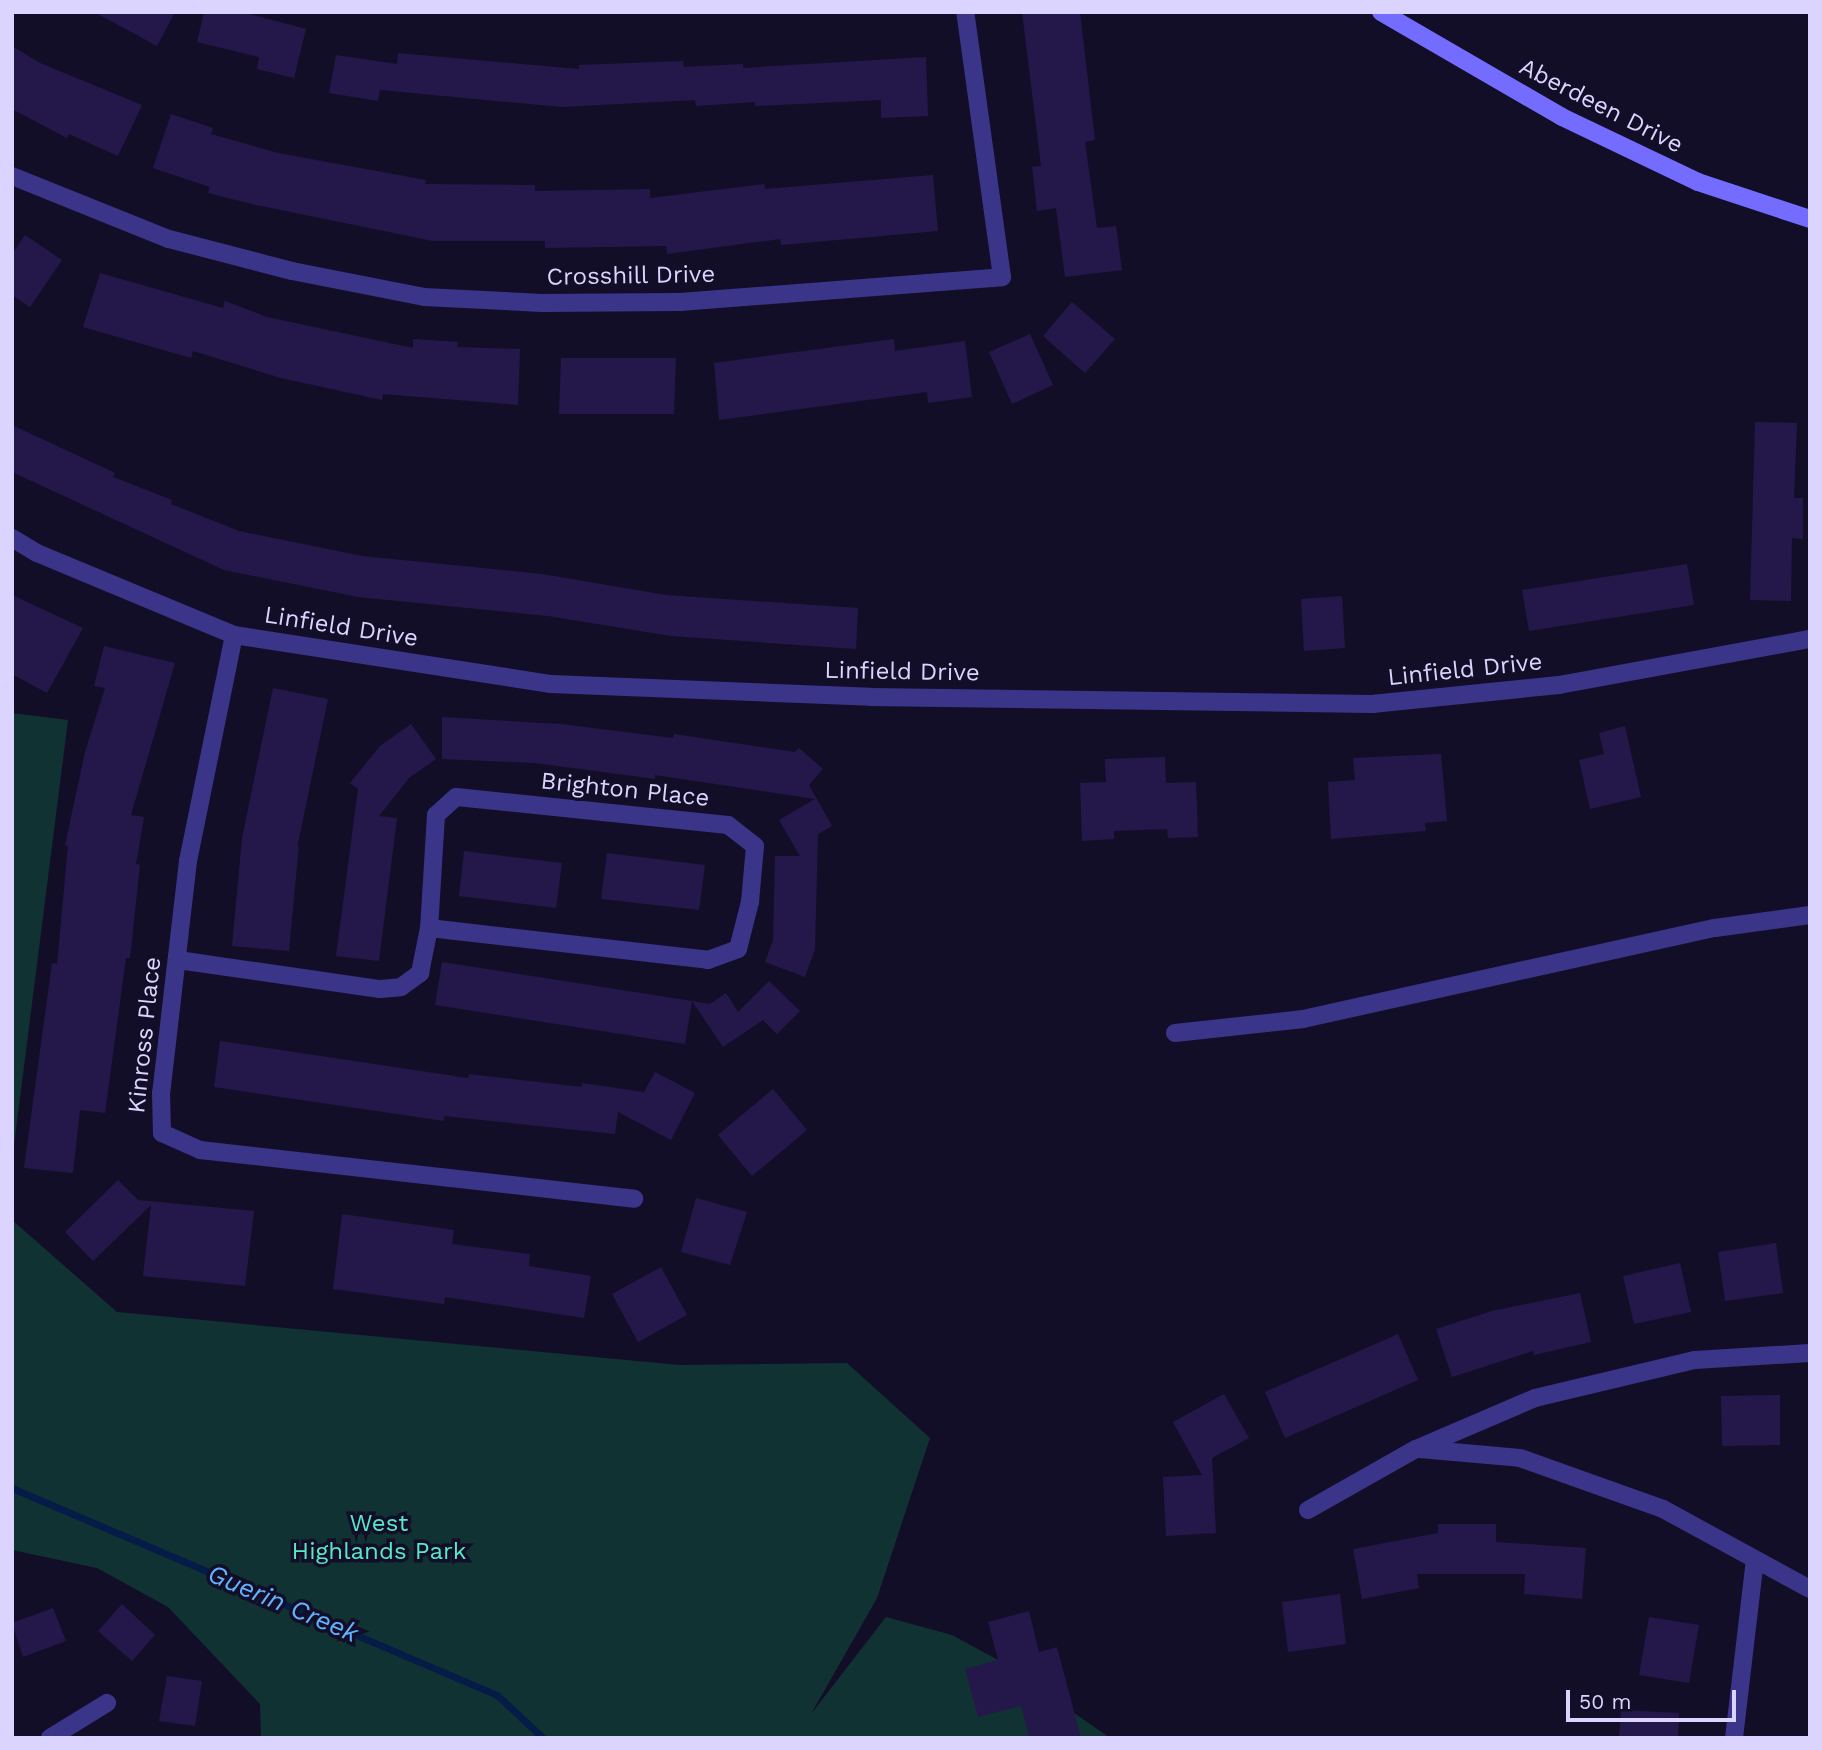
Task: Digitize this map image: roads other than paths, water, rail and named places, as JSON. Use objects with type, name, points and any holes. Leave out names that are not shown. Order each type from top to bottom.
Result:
[{"type":"street","name":"Crosshill Drive","points":[[12,176],[169,239],[292,271],[424,297],[542,303],[680,302],[1002,277],[965,12]]},
{"type":"street","name":"Aberdeen Drive","points":[[1381,12],[1562,117],[1698,183],[1810,219]]},
{"type":"street","name":"Linfield Drive","points":[[12,538],[37,553],[233,635],[551,684],[870,698],[1372,704],[1559,685],[1810,639]]},
{"type":"street","name":"Kinross Place","points":[[233,635],[188,861],[161,1093],[162,1133],[200,1150],[634,1199]]},
{"type":"street","name":"Brighton Place","points":[[178,960],[380,989],[401,987],[420,973],[429,928],[436,815],[456,797],[728,825],[755,846],[750,902],[738,949],[708,960],[429,928]]},
{"type":"street","points":[[1174,1033],[1303,1019],[1715,928],[1810,915]]},
{"type":"street","points":[[1308,1510],[1416,1449],[1535,1398],[1695,1360],[1810,1353]]},
{"type":"street","points":[[1416,1449],[1520,1458],[1663,1509],[1810,1589]]},
{"type":"street","points":[[1734,1738],[1755,1560]]},
{"type":"street","points":[[50,1738],[107,1703]]},
{"type":"waterway","name":"Guerin Creek","points":[[12,1488],[497,1695],[543,1738]]},
{"type":"park label","name":"West Highlands Park","points":[[379,1538]]}]
